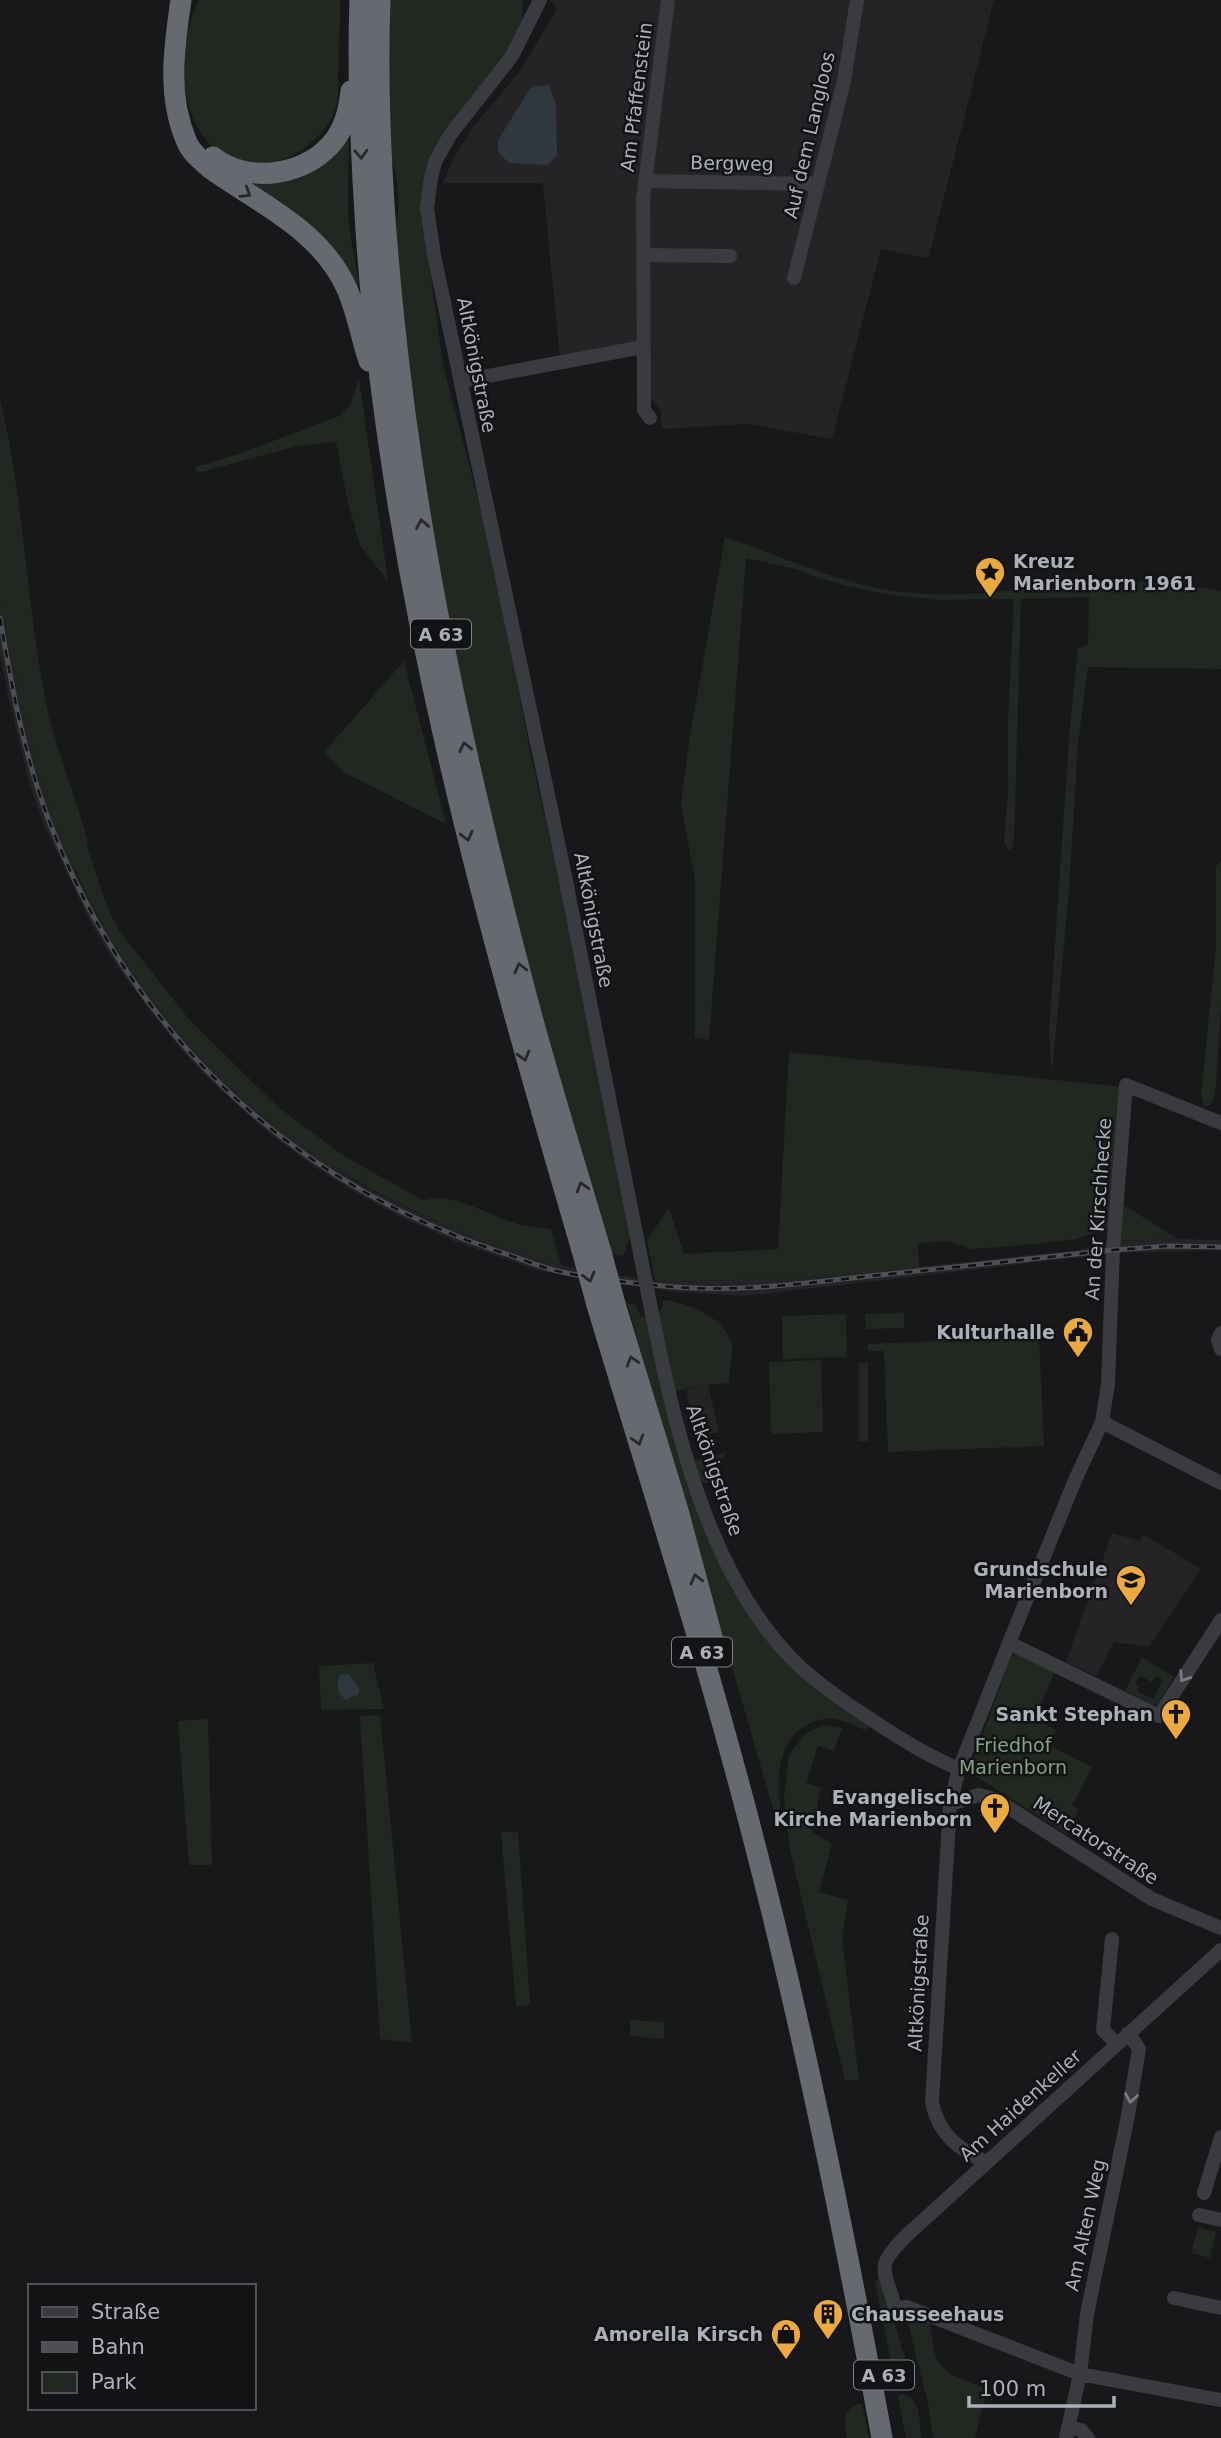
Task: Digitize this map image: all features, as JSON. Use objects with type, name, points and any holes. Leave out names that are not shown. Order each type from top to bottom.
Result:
[{"type":"highway","points":[[173,0],[176,30]]},
{"type":"highway","points":[[181,0],[173,67],[174,92],[190,148],[211,169],[285,218],[321,248],[335,266],[354,307],[381,396]]},
{"type":"highway","points":[[176,30],[190,0]]},
{"type":"highway","name":"A 63","points":[[360,0],[362,162],[369,271],[381,396],[410,575],[450,769],[511,1010],[591,1251]]},
{"type":"highway","name":"A 63","points":[[380,0],[378,40],[381,161],[389,273],[410,455],[439,627],[468,765],[591,1251],[772,1909],[883,2438]]},
{"type":"highway","points":[[183,129],[216,159],[238,170],[260,174],[290,169],[309,162],[327,148],[343,126],[349,109],[359,37]]},
{"type":"highway","name":"A 63","points":[[606,1304],[677,1507],[781,1898],[835,2136],[896,2438]]},
{"type":"street","name":"Altkönigstraße","points":[[527,25],[530,0]]},
{"type":"street","name":"Altkönigstraße","points":[[540,0],[512,57],[450,135],[436,160],[428,201],[429,223],[562,861],[650,1304],[684,1452],[714,1533],[755,1611],[790,1656],[820,1685],[957,1776],[950,1804],[932,2102],[936,2120],[950,2141],[986,2162]]},
{"type":"street","name":"Am Pfaffenstein","points":[[650,418],[644,410],[643,199],[668,0]]},
{"type":"street","name":"Auf dem Langloos","points":[[794,278],[844,80],[857,0]]},
{"type":"street","name":"Bergweg","points":[[645,181],[818,184]]},
{"type":"street","points":[[644,256],[730,256]]},
{"type":"street","points":[[460,375],[643,347]]},
{"type":"street","name":"An der Kirschhecke","points":[[957,1776],[1075,1480],[1102,1422],[1108,1384],[1113,1251],[1126,1085],[1221,1123]]},
{"type":"street","points":[[1221,1334],[1218,1340],[1221,1349]]},
{"type":"street","points":[[1102,1422],[1221,1483]]},
{"type":"street","points":[[1009,1643],[1158,1716],[1221,1620]]},
{"type":"street","name":"Mercatorstraße","points":[[950,1804],[979,1795],[995,1799],[1152,1899],[1221,1928]]},
{"type":"street","points":[[1112,1939],[1103,2030],[1117,2044]]},
{"type":"street","name":"Am Haidenkeller","points":[[1080,2374],[907,2307],[895,2308],[885,2273],[887,2256],[986,2162],[1221,1950]]},
{"type":"street","name":"Am Alten Weg","points":[[1088,2438],[1081,2430],[1067,2433],[1080,2374],[1087,2314],[1139,2049],[1128,2033]]},
{"type":"street","points":[[1204,2193],[1221,2137]]},
{"type":"street","points":[[1199,2215],[1221,2220]]},
{"type":"street","points":[[1174,2298],[1221,2308]]},
{"type":"street","points":[[1080,2374],[1221,2400]]},
{"type":"shaded area","points":[[550,0],[994,0],[929,256],[925,258],[881,249],[832,439],[748,424],[662,429],[661,410],[647,393],[646,340],[560,358],[543,183],[443,183],[451,163],[472,128],[520,71],[557,9]]},
{"type":"shaded area","points":[[549,85],[556,105],[557,156],[547,165],[509,163],[498,152],[498,140],[530,89]]},
{"type":"shaded area","points":[[0,586],[17,680],[67,848],[76,874],[100,920],[151,997],[216,1072],[274,1124],[356,1182],[414,1212],[466,1234],[541,1259],[569,1267],[659,1282],[809,1278],[1080,1250],[1095,1245],[1111,1245],[1110,1254],[744,1296],[669,1291],[540,1271],[456,1242],[353,1191],[270,1134],[213,1083],[183,1052],[145,1004],[92,925],[45,827],[30,786],[0,653]]},
{"type":"shaded area","points":[[1221,1240],[1221,1250],[1118,1253],[1118,1241]]},
{"type":"shaded area","points":[[708,1385],[719,1432],[696,1437],[686,1390]]},
{"type":"shaded area","name":"Grundschule Marienborn","points":[[1112,1533],[1140,1541],[1143,1534],[1201,1569],[1149,1647],[1114,1642],[1096,1676],[1066,1662]]},
{"type":"shaded area","points":[[349,1674],[359,1688],[359,1694],[346,1700],[339,1692],[338,1682],[340,1675]]},
{"type":"green space","points":[[199,0],[340,0],[336,107],[323,130],[297,153],[276,162],[244,162],[221,153],[205,138],[193,118],[186,94],[184,69],[191,20]]},
{"type":"green space","points":[[387,0],[523,0],[522,24],[500,64],[450,128],[423,221],[443,365],[492,553],[532,761],[576,954],[631,1235],[623,1256],[609,1253],[539,1012],[484,797],[420,471],[394,242],[398,197],[390,153]]},
{"type":"green space","points":[[349,125],[348,212],[359,290],[352,290],[206,159],[274,178]]},
{"type":"green space","points":[[359,379],[388,581],[360,545],[348,503],[336,442],[298,446],[197,473],[195,467],[239,454],[339,416],[350,405]]},
{"type":"green space","points":[[0,400],[20,512],[45,699],[88,842],[86,843],[106,904],[118,929],[188,1018],[278,1107],[344,1156],[424,1201],[434,1198],[458,1201],[508,1221],[551,1229],[561,1265],[483,1240],[409,1209],[340,1170],[276,1125],[217,1073],[164,1014],[117,948],[78,876],[53,813],[33,748],[10,646],[0,587]]},
{"type":"green space","points":[[725,537],[850,581],[916,594],[966,594],[1106,581],[1155,583],[1221,591],[1221,669],[1088,667],[1078,743],[1069,891],[1052,1073],[1049,1033],[1070,725],[1078,649],[1088,644],[1089,597],[1021,599],[1014,839],[1012,848],[1008,850],[1004,841],[1014,599],[942,600],[892,595],[847,586],[796,569],[746,558],[709,1040],[695,1037],[695,881],[681,803]]},
{"type":"green space","points":[[404,661],[446,824],[345,773],[324,752]]},
{"type":"green space","points":[[1221,862],[1221,1005],[1216,1085],[1210,1105],[1204,1106],[1201,1094],[1216,947],[1216,866]]},
{"type":"green space","points":[[789,1052],[1122,1087],[1112,1227],[1076,1239],[1024,1245],[972,1249],[948,1241],[918,1243],[919,1268],[809,1278],[655,1280],[647,1240],[669,1208],[684,1254],[778,1249]]},
{"type":"green space","points":[[1120,1203],[1178,1239],[1118,1241]]},
{"type":"green space","points":[[662,1300],[703,1312],[727,1333],[732,1346],[729,1382],[673,1391],[656,1314],[663,1307]]},
{"type":"green space","points":[[627,1303],[635,1305],[641,1317],[649,1316],[666,1395],[752,1616],[869,1726],[865,1730],[842,1721],[827,1719],[811,1723],[796,1733],[788,1744],[780,1769],[782,1825],[778,1826]]},
{"type":"green space","points":[[904,1313],[904,1328],[866,1329],[865,1314]]},
{"type":"green space","points":[[846,1314],[847,1357],[783,1359],[782,1316]]},
{"type":"green space","points":[[1039,1337],[1044,1446],[888,1452],[884,1351],[868,1351],[868,1344]]},
{"type":"green space","points":[[821,1360],[823,1432],[771,1434],[769,1362]]},
{"type":"green space","points":[[859,1363],[868,1363],[868,1441],[859,1441]]},
{"type":"green space","points":[[726,1452],[711,1482],[703,1483],[697,1475],[694,1461]]},
{"type":"green space","name":"Friedhof Marienborn","points":[[1017,1654],[1054,1673],[1035,1719],[1056,1730],[1050,1746],[1092,1767],[1072,1806],[1079,1809],[1067,1834],[977,1777],[971,1766],[1011,1657]]},
{"type":"green space","points":[[1142,1657],[1174,1677],[1158,1704],[1153,1705],[1125,1691]],"holes":[[[1140,1676],[1152,1682],[1156,1676],[1163,1680],[1153,1699],[1137,1691],[1139,1686],[1135,1684]]]},
{"type":"green space","points":[[373,1663],[384,1709],[321,1710],[319,1666]]},
{"type":"green space","points":[[380,1715],[412,2043],[380,2039],[360,1716]]},
{"type":"green space","points":[[208,1719],[212,1865],[189,1865],[178,1721]]},
{"type":"green space","points":[[824,1725],[842,1728],[834,1751],[818,1746],[806,1783],[821,1788],[812,1832],[832,1844],[819,1892],[848,1900],[842,1938],[859,2080],[845,2080],[790,1850],[784,1797],[789,1755],[806,1733]]},
{"type":"green space","points":[[501,1832],[518,1832],[530,2003],[526,2006],[516,2006]]},
{"type":"green space","points":[[630,2020],[664,2022],[664,2039],[630,2036]]},
{"type":"green space","points":[[1198,2227],[1216,2232],[1210,2258],[1191,2253]]},
{"type":"green space","points":[[882,2280],[909,2372],[907,2381],[896,2386],[875,2281]]},
{"type":"green space","points":[[906,2315],[929,2321],[936,2359],[949,2374],[987,2389],[975,2438],[933,2438],[928,2403]]},
{"type":"green space","points":[[903,2394],[917,2406],[921,2438],[906,2438],[898,2396]]},
{"type":"green space","points":[[862,2403],[869,2438],[847,2438],[845,2426],[848,2411]]},
{"type":"railway","points":[[0,618],[20,724],[42,801],[85,901],[126,970],[173,1033],[226,1090],[285,1140],[350,1184],[421,1221],[553,1270],[650,1285],[715,1289],[793,1285],[1113,1250],[1168,1246],[1221,1247]]},
{"type":"place","name":"Kreuz Marienborn 1961","points":[[990,599]]},
{"type":"place","name":"Kulturhalle","points":[[1078,1359]]},
{"type":"place","name":"Grundschule Marienborn","points":[[1131,1607]]},
{"type":"place","name":"Sankt Stephan","points":[[1176,1741]]},
{"type":"place","name":"Evangelische Kirche Marienborn","points":[[995,1835]]},
{"type":"place","name":"Chausseehaus","points":[[828,2341]]},
{"type":"place","name":"Amorella Kirsch","points":[[786,2361]]}]
